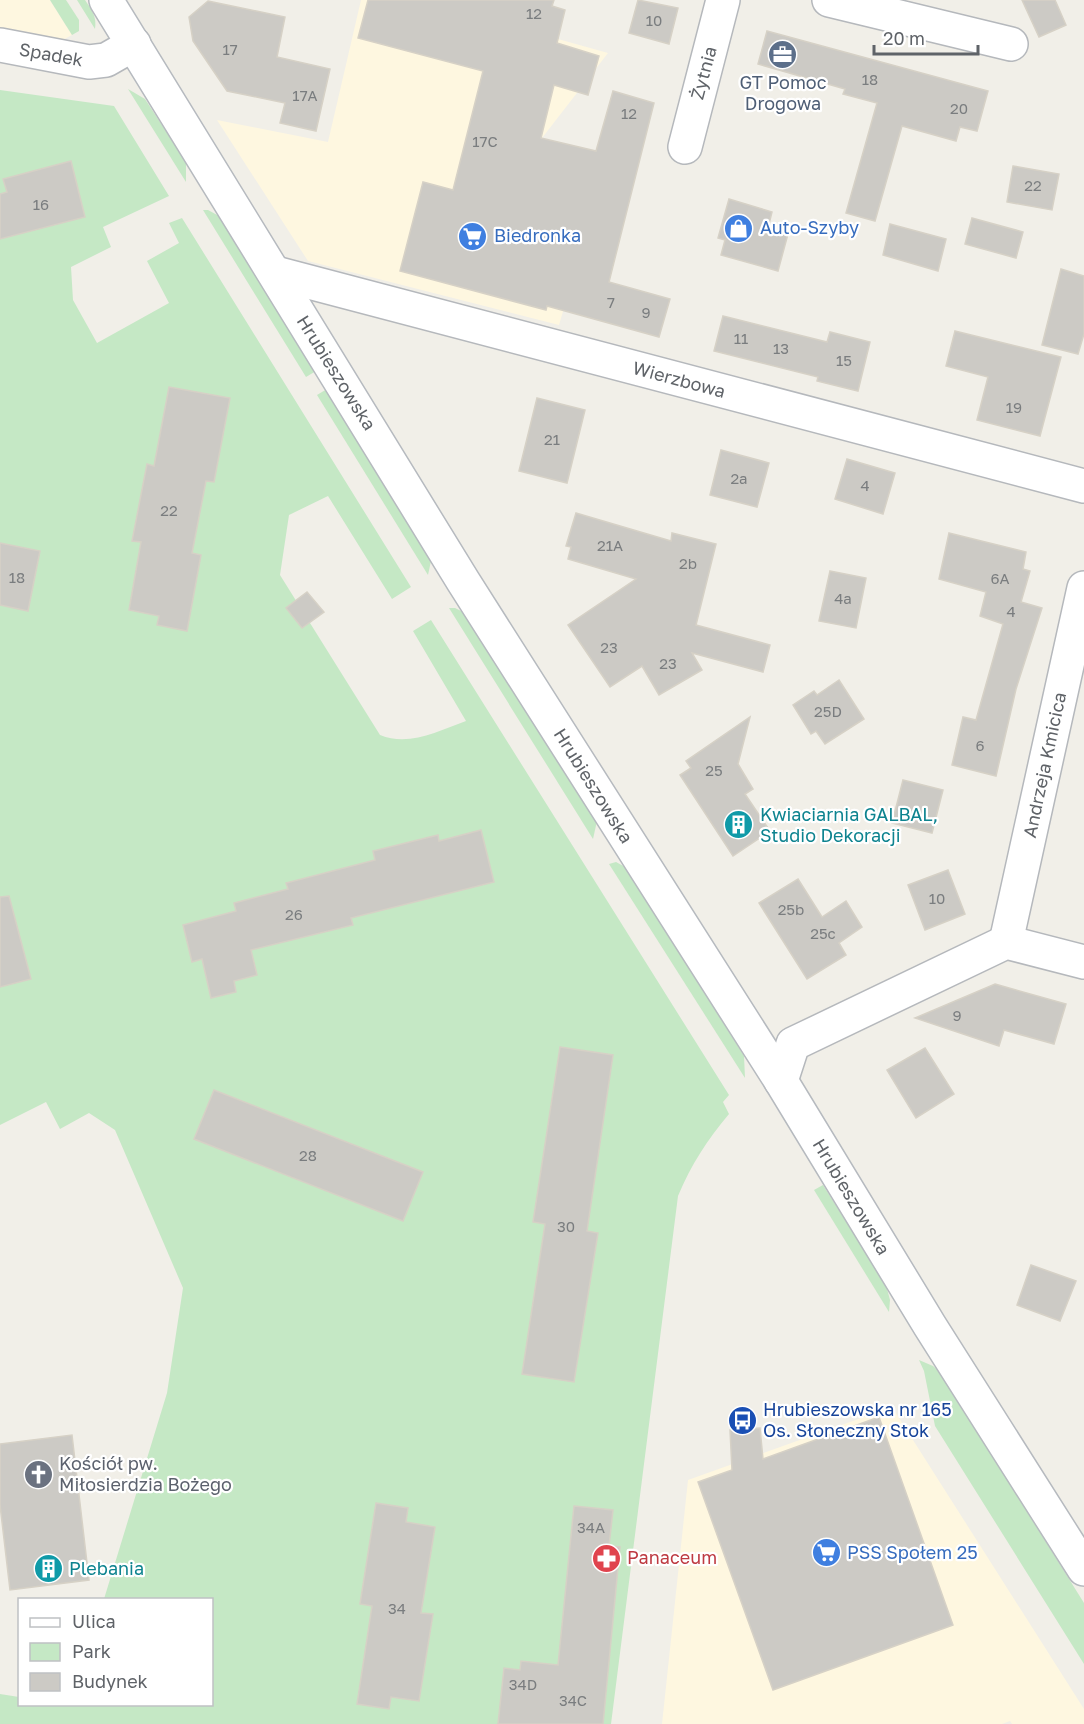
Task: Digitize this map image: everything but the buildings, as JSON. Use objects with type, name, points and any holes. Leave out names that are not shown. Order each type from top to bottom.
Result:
[{"type":"street","name":"Hrubieszowska","points":[[106,0],[470,591],[781,1081],[930,1326],[1084,1569]]},
{"type":"street","name":"Żytnia","points":[[685,147],[723,0]]},
{"type":"street","points":[[829,0],[1011,44]]},
{"type":"street","name":"Spadek","points":[[0,45],[88,62],[106,60],[134,44]]},
{"type":"street","name":"Wierzbowa","points":[[274,273],[1084,486]]},
{"type":"street","name":"Andrzeja Kmicica","points":[[1006,942],[1084,588]]},
{"type":"street","points":[[781,1081],[793,1044],[1006,942],[1084,962]]},
{"type":"shaded area","points":[[0,0],[50,0],[72,35],[57,43],[0,31]]},
{"type":"shaded area","points":[[361,0],[494,0],[490,20],[608,53],[542,138],[580,254],[559,325],[308,261],[217,120],[328,142]]},
{"type":"shaded area","points":[[892,1407],[1084,1709],[1084,1724],[1012,1724],[1010,1721],[1002,1724],[662,1724],[688,1480]]},
{"type":"green space","points":[[50,0],[66,0],[79,20],[79,31],[72,35]]},
{"type":"green space","points":[[77,0],[85,0],[90,7],[95,17],[95,29]]},
{"type":"green space","points":[[128,89],[145,99],[186,162],[186,182]]},
{"type":"green space","points":[[0,90],[114,106],[169,196],[103,227],[111,247],[71,267],[73,300],[97,343],[169,303],[147,261],[179,243],[169,223],[182,218],[411,587],[392,599],[328,496],[289,515],[280,575],[380,735],[402,739],[413,738],[466,721],[413,631],[431,620],[729,1095],[723,1102],[729,1114],[700,1153],[678,1196],[611,1724],[0,1724],[0,1694],[18,1697],[18,1706],[213,1706],[213,1598],[104,1598],[167,1393],[183,1288],[115,1130],[89,1113],[60,1129],[46,1102],[0,1125]]},
{"type":"green space","points":[[203,210],[219,216],[316,371],[306,377]]},
{"type":"green space","points":[[327,389],[427,549],[431,561],[428,575],[317,395]]},
{"type":"green space","points":[[449,608],[465,613],[597,821],[593,839]]},
{"type":"green space","points":[[616,862],[627,868],[744,1056],[745,1078],[609,864]]},
{"type":"green space","points":[[823,1185],[886,1285],[890,1300],[889,1312],[814,1190]]},
{"type":"green space","points":[[919,1360],[940,1372],[1084,1603],[1084,1664],[935,1426],[924,1371]]},
{"type":"place","name":"GT Pomoc Drogowa","points":[[783,54]]},
{"type":"place","name":"Auto-Szyby","points":[[739,228]]},
{"type":"place","name":"Biedronka","points":[[473,236]]},
{"type":"place","name":"Kwiaciarnia GALBAL, Studio Dekoracji","points":[[739,825]]},
{"type":"place","name":"Hrubieszowska nr 165 Os. Słoneczny Stok","points":[[742,1420]]},
{"type":"place","name":"Kościół pw. Miłosierdzia Bożego","points":[[38,1474]]},
{"type":"place","name":"PSS Społem 25","points":[[826,1553]]},
{"type":"place","name":"Panaceum","points":[[606,1558]]},
{"type":"place","name":"Plebania","points":[[48,1569]]}]
